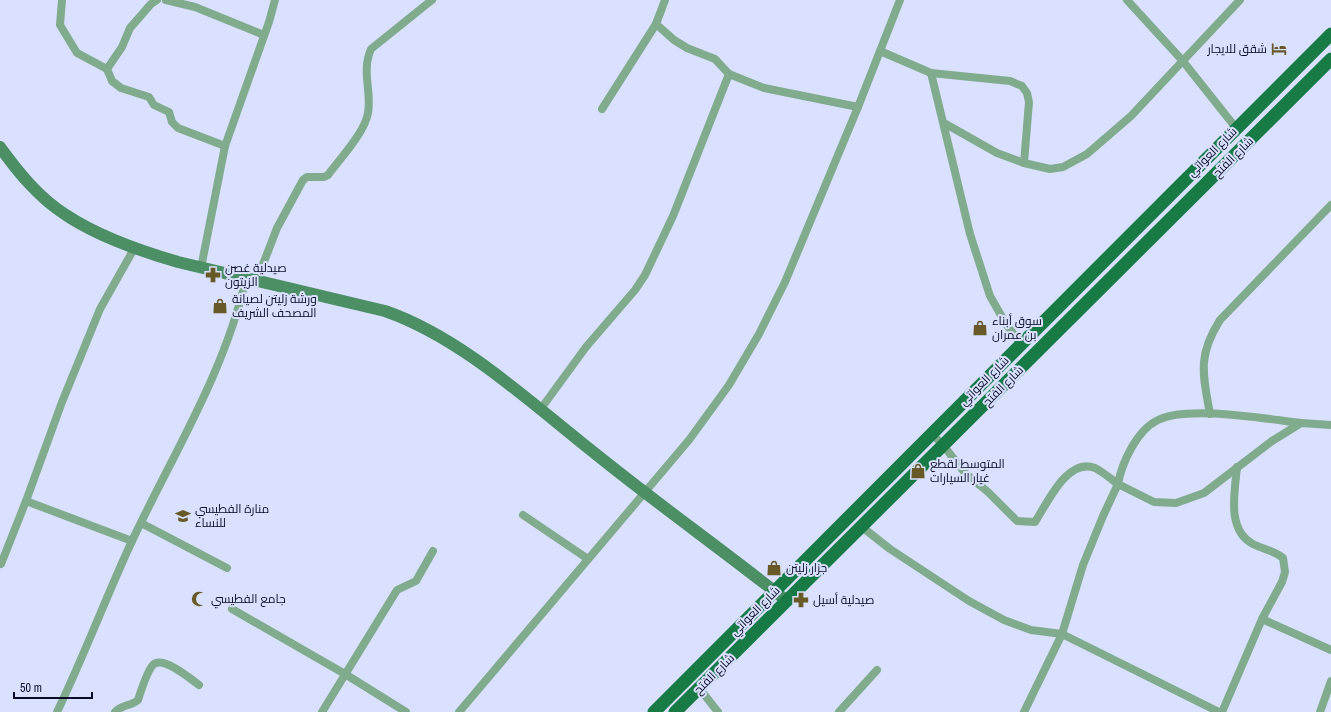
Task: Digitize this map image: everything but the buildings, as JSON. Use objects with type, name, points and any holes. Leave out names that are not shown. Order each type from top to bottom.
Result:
[{"type":"main road","name":"شارع العواتي","points":[[654,712],[1331,34]]},
{"type":"main road","name":"شارع الفتح","points":[[675,712],[1331,59]]},
{"type":"street","points":[[62,0],[60,25],[77,53],[107,69],[112,81],[121,88],[149,97],[154,105],[169,112],[172,122],[178,128],[225,146]]},
{"type":"street","points":[[107,69],[122,47],[130,28],[150,4],[157,0]]},
{"type":"street","points":[[166,0],[184,2],[264,36]]},
{"type":"street","points":[[201,268],[225,146],[264,36],[275,0]]},
{"type":"street","points":[[57,712],[76,672],[132,541],[198,410],[227,344],[238,311],[252,279],[303,180],[307,177],[324,178],[328,175],[362,128],[368,113],[366,60],[371,49],[432,0]]},
{"type":"street","points":[[602,109],[656,24],[665,0]]},
{"type":"street","points":[[459,712],[693,434],[729,385],[760,334],[785,282],[858,107],[900,0]]},
{"type":"street","points":[[1127,0],[1182,60],[1236,128]]},
{"type":"street","points":[[944,123],[997,153],[1024,164],[1050,169],[1063,167],[1087,154],[1131,116],[1240,0]]},
{"type":"street","points":[[656,24],[674,40],[687,48],[715,59],[729,74],[764,88],[858,107]]},
{"type":"street","points":[[880,51],[931,73],[1010,81],[1022,86],[1027,93],[1029,102],[1024,164]]},
{"type":"street","points":[[931,73],[970,234],[990,296],[1006,324],[1021,344]]},
{"type":"street","points":[[540,410],[586,347],[635,290],[645,275],[673,216],[729,74]]},
{"type":"street","points":[[0,147],[14,167],[33,186],[64,214],[88,227],[135,247],[201,268],[371,308],[410,320],[442,337],[476,360],[644,492],[787,600]]},
{"type":"street","points":[[1210,414],[1204,380],[1204,355],[1209,338],[1220,320],[1331,205]]},
{"type":"street","points":[[0,565],[26,501],[62,402],[100,308],[135,247]]},
{"type":"street","points":[[1024,712],[1062,634],[1083,565],[1102,516],[1118,484],[1120,475],[1136,442],[1152,424],[1169,416],[1195,412],[1331,425]]},
{"type":"street","points":[[932,434],[943,445],[964,473],[988,492],[1017,521],[1035,522],[1067,473],[1076,468],[1085,466],[1094,468],[1118,484],[1154,502],[1176,503],[1204,493],[1237,467],[1301,423]]},
{"type":"street","points":[[862,527],[890,549],[969,601],[1004,620],[1031,630],[1062,634],[1220,712],[1262,618],[1282,582],[1286,564],[1279,554],[1252,543],[1245,538],[1236,523],[1234,506],[1237,467]]},
{"type":"street","points":[[26,501],[132,541]]},
{"type":"street","points":[[523,515],[588,559]]},
{"type":"street","points":[[141,523],[227,568]]},
{"type":"street","points":[[322,712],[397,590],[416,581],[433,551]]},
{"type":"street","points":[[232,609],[345,674],[406,712]]},
{"type":"street","points":[[1262,618],[1331,650]]},
{"type":"street","points":[[115,712],[120,706],[134,703],[138,700],[151,669],[157,663],[161,662],[169,665],[199,685]]},
{"type":"street","points":[[839,712],[877,670]]},
{"type":"street","points":[[1320,712],[1331,681]]},
{"type":"street","points":[[700,688],[718,712]]},
{"type":"place","name":"شقق للايجار","points":[[1279,49]]},
{"type":"place","name":"صيدلية غصن الزيتون","points":[[213,275]]},
{"type":"place","name":"ورشة زليتن لصيانة المصحف الشريف","points":[[220,306]]},
{"type":"place","name":"سوق أبناء بن عمران","points":[[980,328]]},
{"type":"place","name":"المتوسط لقطع غيار السيارات","points":[[918,471]]},
{"type":"place","name":"منارة الفطيسي للنساء","points":[[183,516]]},
{"type":"place","name":"جزار زليتن","points":[[774,568]]},
{"type":"place","name":"جامع الفطيسي","points":[[199,599]]},
{"type":"place","name":"صيدلية أسيل","points":[[801,600]]}]
